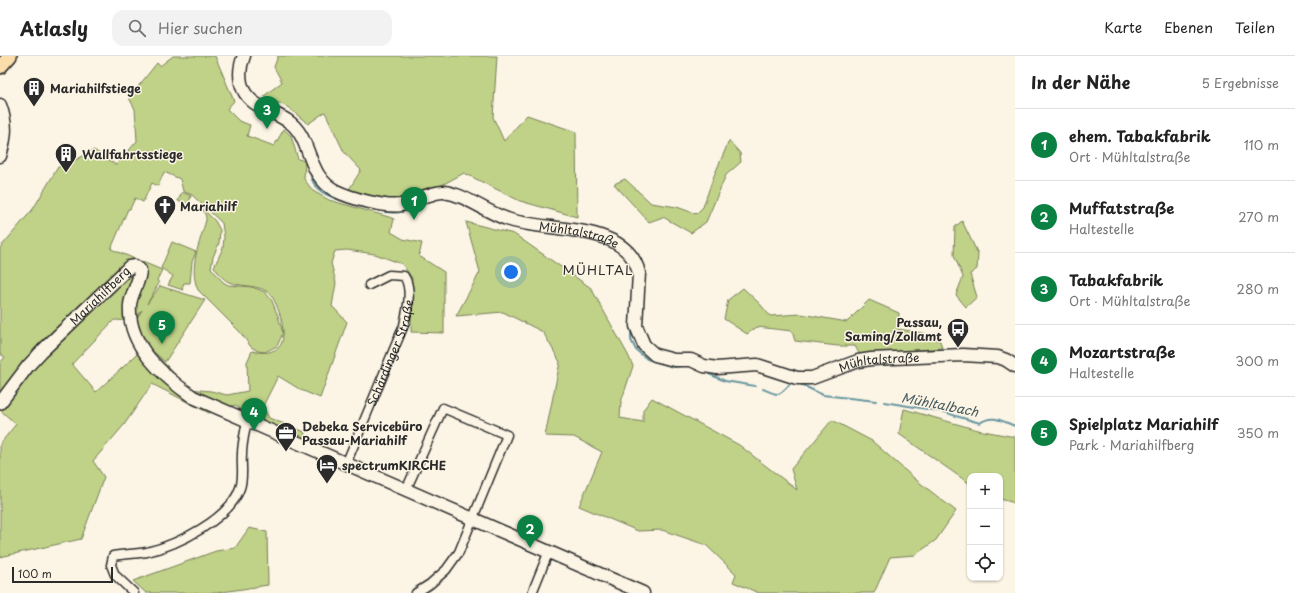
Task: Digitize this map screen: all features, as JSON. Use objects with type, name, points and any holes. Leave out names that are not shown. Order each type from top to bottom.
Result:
[{"type":"main road","points":[[0,67],[10,56]]},
{"type":"street","name":"Mühltalstraße","points":[[244,56],[240,67],[240,78],[243,91],[248,98],[258,106],[289,122],[298,131],[316,172],[323,182],[336,191],[354,198],[399,205],[442,192],[461,196],[508,220],[591,234],[618,244],[633,258],[637,265],[639,273],[636,326],[644,345],[655,355],[674,360],[691,360],[704,366],[717,368],[757,366],[797,378],[812,378],[858,361],[871,359],[963,355],[998,358],[1006,360],[1015,366]]},
{"type":"street","points":[[0,105],[4,117],[5,129],[5,141],[0,156]]},
{"type":"street","name":"Mariahilfberg","points":[[0,403],[28,366],[42,351],[129,267],[135,266],[140,270],[140,274],[133,291],[130,304],[130,319],[134,334],[144,351],[178,387],[193,397],[247,421]]},
{"type":"street","name":"Schärdinger Straße","points":[[346,464],[404,325],[408,301],[408,281],[404,276],[389,275],[369,286]]},
{"type":"street","points":[[406,490],[443,408],[507,435],[459,552],[446,570],[430,584],[416,593]]},
{"type":"street","points":[[134,593],[114,575],[111,565],[113,556],[147,552],[182,539],[202,529],[222,514],[233,502],[240,488],[243,472],[242,455],[247,421],[474,518],[643,593]]},
{"type":"street","points":[[532,593],[549,551]]},
{"type":"green space","points":[[173,56],[215,56],[234,101],[227,109],[239,121],[250,125],[247,136],[274,146],[284,129],[291,136],[298,159],[305,161],[304,179],[313,191],[329,200],[394,219],[391,232],[403,239],[422,243],[419,256],[444,272],[444,333],[411,332],[412,278],[402,264],[375,254],[347,250],[335,251],[331,263],[336,283],[332,306],[347,322],[320,398],[301,390],[278,376],[263,406],[269,418],[305,432],[304,442],[254,419],[235,405],[209,413],[152,384],[124,425],[93,461],[104,477],[81,539],[0,557],[0,444],[16,424],[0,410],[0,363],[5,357],[0,354],[0,248],[33,209],[58,167],[70,163],[94,150],[116,165],[137,141],[135,109],[129,98],[157,63],[160,66]],"holes":[[[164,172],[180,179],[183,191],[192,195],[222,223],[224,237],[223,248],[214,267],[220,275],[233,284],[255,287],[266,291],[273,298],[279,312],[283,329],[281,343],[278,348],[268,352],[262,353],[252,351],[247,362],[248,391],[227,395],[211,391],[189,389],[152,350],[165,362],[205,300],[160,286],[147,304],[159,283],[157,280],[162,270],[111,249],[128,209],[130,209],[135,198],[143,202],[152,183],[158,186]],[[142,310],[136,320],[141,333],[148,343],[147,345],[96,392],[72,364],[114,320],[133,321]]]},
{"type":"green space","points":[[278,56],[497,56],[493,117],[504,141],[527,115],[576,132],[577,217],[520,201],[464,173],[416,199],[401,201],[348,191],[361,170],[344,152],[325,112],[308,124],[289,108],[264,96],[282,82],[274,67]]},
{"type":"green space","points":[[729,141],[740,153],[741,162],[726,175],[706,222],[691,233],[663,217],[649,222],[614,184],[625,179],[651,203],[677,207],[696,214],[703,207],[713,178]]},
{"type":"green space","points":[[182,192],[191,196],[188,205],[178,201]]},
{"type":"green space","points":[[203,209],[215,221],[220,230],[219,243],[213,257],[211,268],[223,282],[228,285],[252,287],[265,292],[272,301],[283,333],[277,346],[265,352],[258,351],[251,347],[240,332],[198,290],[194,273],[198,246],[206,220]]},
{"type":"green space","points":[[962,221],[978,254],[977,269],[970,274],[977,297],[966,307],[956,295],[963,277],[954,255],[955,227]]},
{"type":"green space","points":[[466,222],[514,234],[591,288],[633,366],[621,402],[620,418],[643,422],[643,410],[652,398],[739,445],[797,490],[791,469],[832,420],[872,441],[915,479],[956,511],[936,540],[915,555],[890,557],[874,593],[759,593],[733,582],[736,574],[706,545],[662,530],[638,531],[579,506],[602,452],[574,437],[545,436],[560,362],[543,332],[503,312],[456,316],[480,272]]},
{"type":"green space","points":[[172,242],[196,252],[192,262],[190,283],[184,283],[182,288],[183,290],[168,285],[173,276],[161,268]]},
{"type":"green space","points":[[743,288],[770,316],[801,314],[847,322],[869,300],[899,313],[898,329],[923,333],[940,341],[942,348],[860,355],[855,346],[838,346],[795,341],[792,331],[757,327],[747,334],[724,319],[728,300]]},
{"type":"green space","points":[[904,409],[978,430],[1015,437],[1015,503],[1003,500],[1003,473],[967,473],[967,482],[899,434]]},
{"type":"green space","points":[[249,528],[267,532],[268,585],[216,593],[146,593],[133,581],[216,551],[235,548]]},
{"type":"waterway","name":"Mühltalbach","points":[[273,106],[290,115]]},
{"type":"waterway","name":"Mühltalbach","points":[[302,127],[311,141]]},
{"type":"waterway","name":"Mühltalbach","points":[[310,172],[315,185],[324,193],[349,203]]},
{"type":"waterway","name":"Mühltalbach","points":[[367,207],[393,212],[409,209]]},
{"type":"waterway","name":"Mühltalbach","points":[[631,330],[631,340],[636,350],[647,359],[674,367],[683,366]]},
{"type":"waterway","name":"Mühltalbach","points":[[709,374],[725,381],[755,386]]},
{"type":"waterway","name":"Mühltalbach","points":[[763,389],[779,394],[794,382]]},
{"type":"waterway","name":"Mühltalbach","points":[[798,383],[823,395],[876,401]]},
{"type":"waterway","name":"Mühltalbach","points":[[884,402],[945,412],[980,423],[984,420],[997,419],[1015,426]]},
{"type":"place","name":"Mariahilfstiege","points":[[34,108]]},
{"type":"place","name":"Tabakfabrik","points":[[267,129]]},
{"type":"place","name":"Wallfahrtsstiege","points":[[66,174]]},
{"type":"place","name":"ehem. Tabakfabrik","points":[[414,220]]},
{"type":"place","name":"Mariahilf","points":[[165,226]]},
{"type":"place","name":"Spielplatz Mariahilf","points":[[162,344]]},
{"type":"place","name":"Passau, Saming/Zollamt","points":[[958,348]]},
{"type":"place","name":"Mozartstraße","points":[[254,431]]},
{"type":"place","name":"Debeka Servicebüro Passau-Mariahilf","points":[[286,452]]},
{"type":"place","name":"spectrumKIRCHE","points":[[327,484]]},
{"type":"place","name":"Muffatstraße","points":[[530,548]]},
{"type":"district","name":"MÜHLTAL","points":[[598,269]]}]
